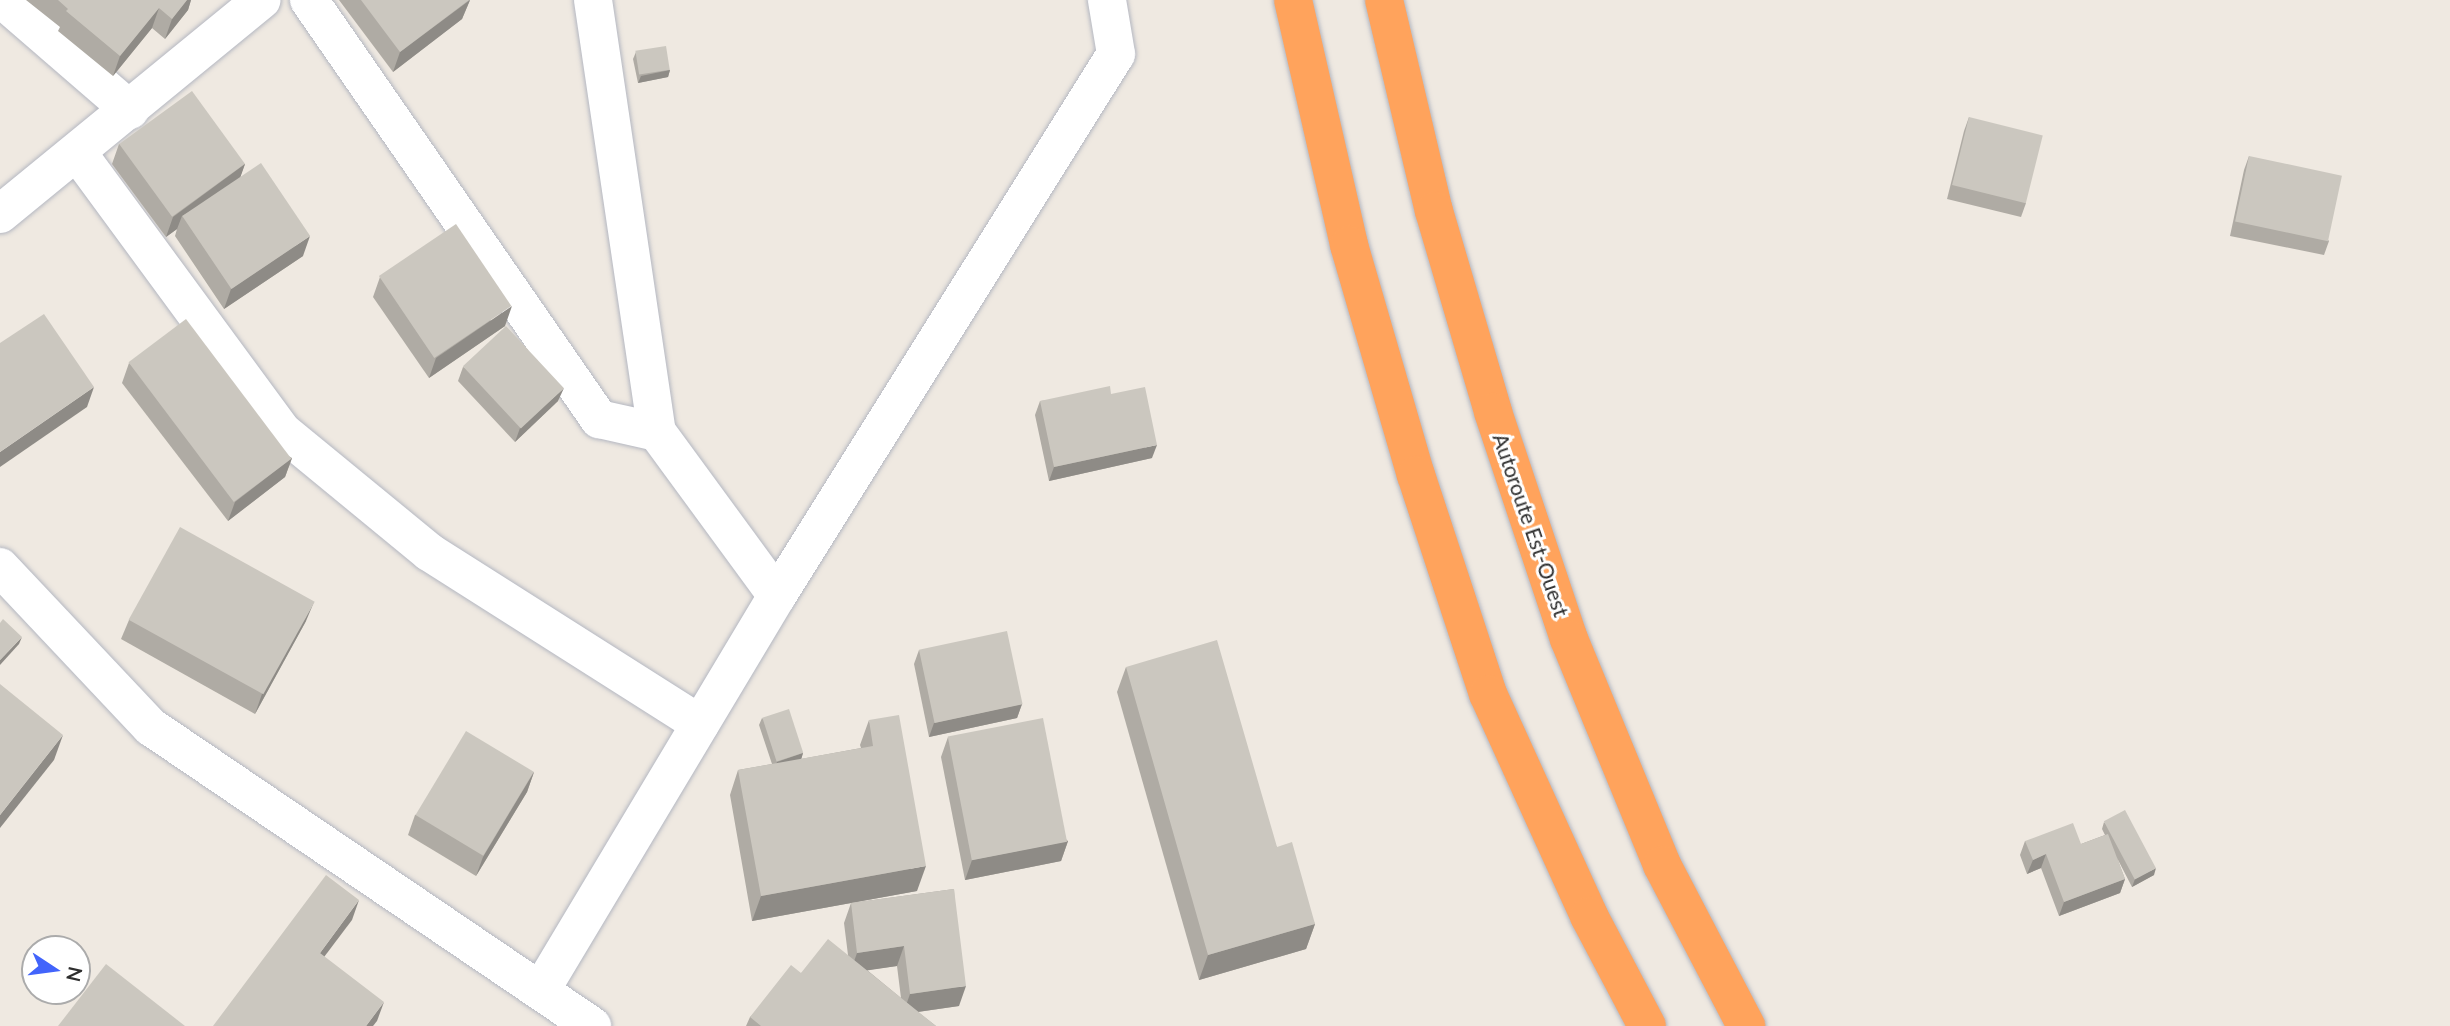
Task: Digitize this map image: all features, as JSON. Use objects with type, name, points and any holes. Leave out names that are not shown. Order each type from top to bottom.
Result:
[{"type":"highway","points":[[1293,0],[1349,245],[1416,475],[1488,694],[1590,916],[1647,1026]]},
{"type":"highway","name":"Autoroute Est-Ouest","points":[[1384,0],[1442,238],[1493,412],[1569,639],[1662,865],[1746,1026]]},
{"type":"street","points":[[3,0],[130,110]]},
{"type":"street","points":[[0,214],[261,0]]},
{"type":"street","points":[[309,0],[599,419],[657,432]]},
{"type":"street","points":[[593,0],[657,432],[777,596]]},
{"type":"street","points":[[541,990],[777,596],[1116,54],[1107,0]]},
{"type":"street","points":[[77,152],[283,432],[429,552],[701,724]]},
{"type":"street","points":[[0,566],[151,727],[592,1026]]},
{"type":"building","points":[[58,0],[187,0],[172,19],[159,8],[120,56],[66,11],[68,9]]},
{"type":"building","points":[[361,0],[469,0],[400,52]]},
{"type":"building","points":[[666,46],[670,70],[639,75],[635,51]]},
{"type":"building","points":[[192,91],[245,164],[172,217],[119,144]]},
{"type":"building","points":[[1969,117],[2043,135],[2026,203],[1952,185]]},
{"type":"building","points":[[2249,156],[2342,176],[2328,241],[2235,222]]},
{"type":"building","points":[[261,163],[310,236],[231,289],[182,216]]},
{"type":"building","points":[[456,224],[511,306],[434,358],[379,276]]},
{"type":"building","points":[[44,314],[94,387],[0,452],[0,343]]},
{"type":"building","points":[[186,319],[291,459],[234,502],[128,362]]},
{"type":"building","points":[[506,326],[564,388],[521,428],[463,366]]},
{"type":"building","points":[[1110,386],[1111,394],[1145,387],[1157,445],[1054,467],[1040,401]]},
{"type":"building","points":[[180,527],[315,602],[263,694],[129,620]]},
{"type":"building","points":[[3,619],[22,637],[0,660],[0,623]]},
{"type":"building","points":[[1007,631],[1023,704],[935,723],[919,650]]},
{"type":"building","points":[[1217,640],[1277,847],[1292,842],[1315,924],[1208,955],[1126,667]]},
{"type":"building","points":[[0,684],[63,735],[0,815]]},
{"type":"building","points":[[789,709],[803,753],[777,761],[762,718]]},
{"type":"building","points":[[899,715],[926,866],[761,896],[738,770],[873,746],[869,720]]},
{"type":"building","points":[[1043,718],[1067,842],[972,860],[948,737]]},
{"type":"building","points":[[466,731],[534,772],[483,856],[416,815]]},
{"type":"building","points":[[2125,810],[2156,868],[2135,880],[2104,821]]},
{"type":"building","points":[[2073,823],[2081,844],[2108,834],[2125,879],[2064,902],[2046,854],[2033,860],[2025,841]]},
{"type":"building","points":[[326,875],[359,900],[320,953],[384,1002],[366,1026],[213,1026]]},
{"type":"building","points":[[954,889],[966,986],[910,994],[904,946],[857,953],[851,903]]},
{"type":"building","points":[[828,939],[936,1026],[761,1026],[750,1017],[791,965],[801,973]]},
{"type":"building","points":[[106,964],[185,1026],[58,1026],[74,1005],[91,1005],[91,983]]}]
